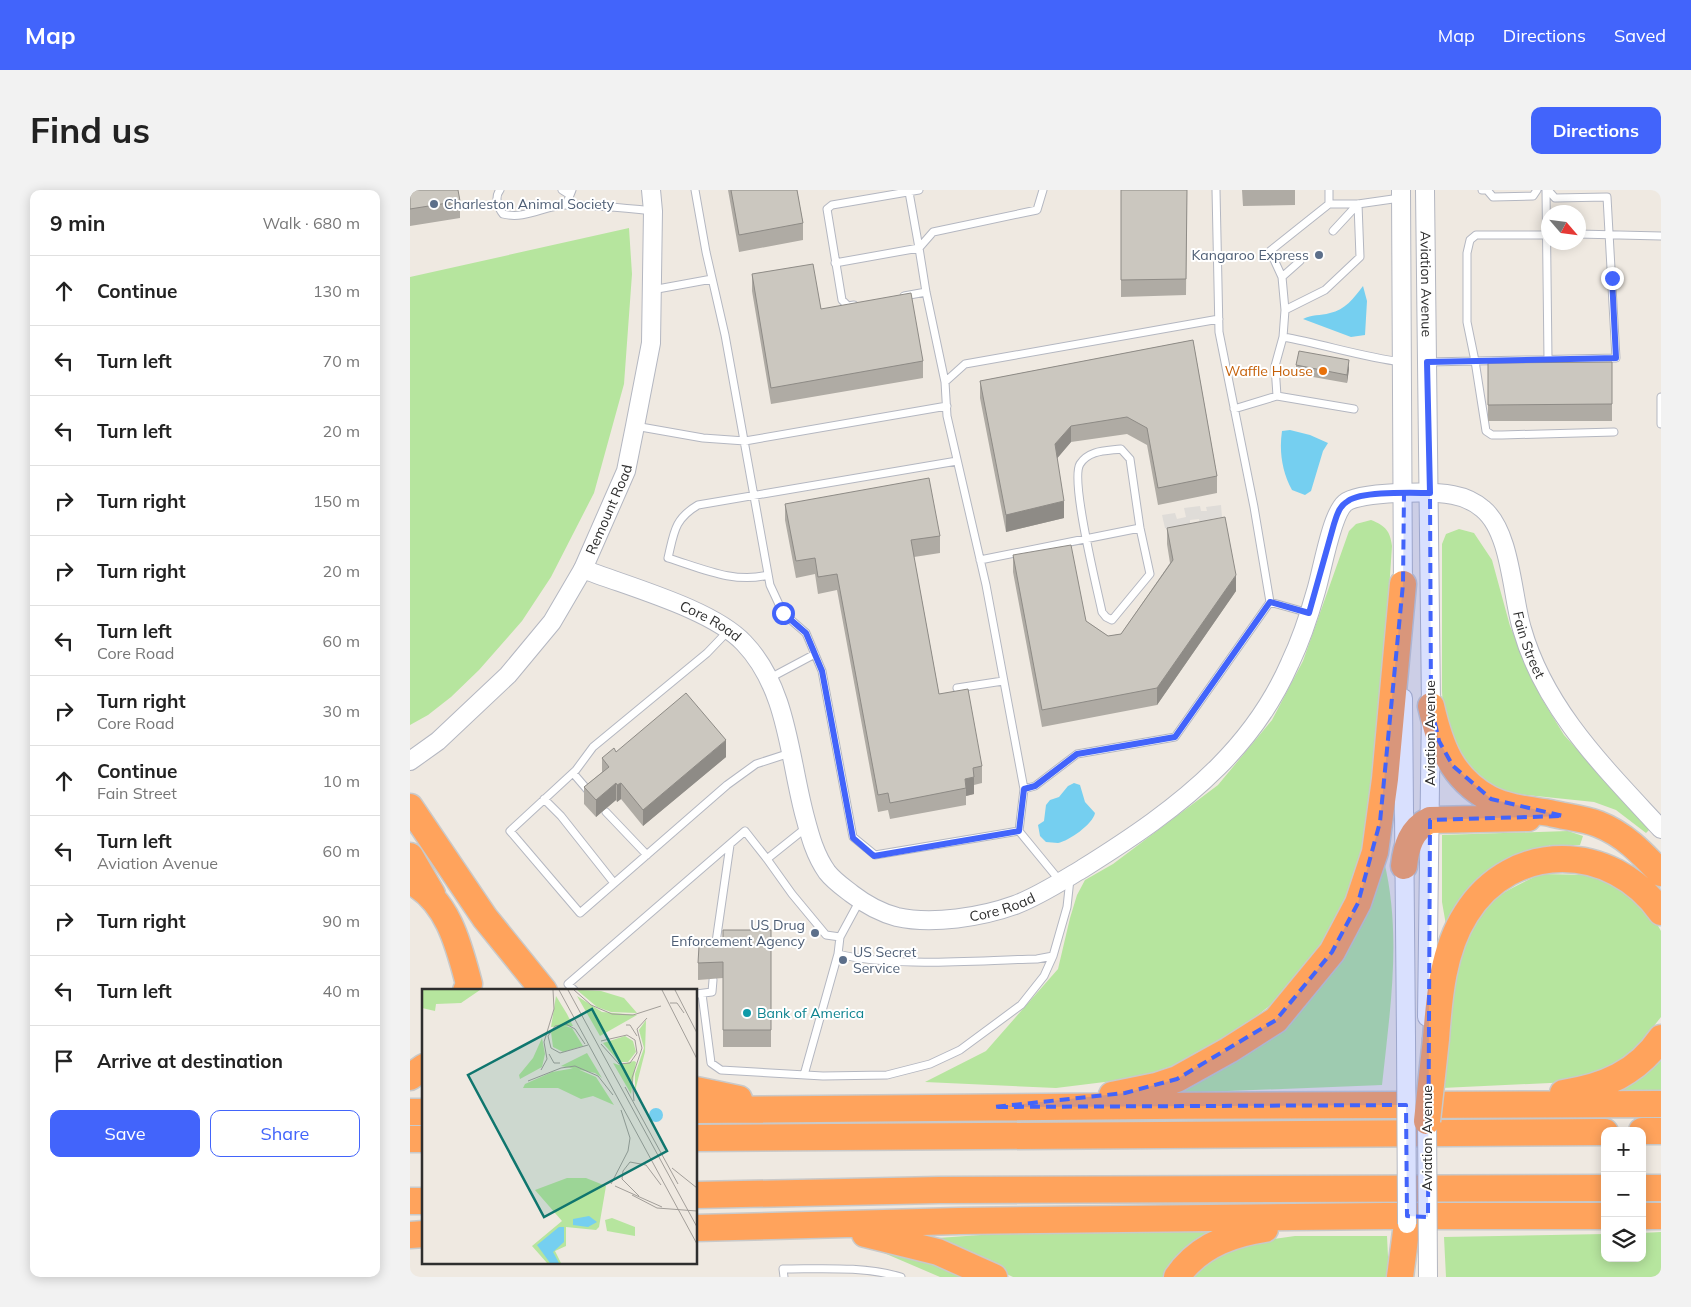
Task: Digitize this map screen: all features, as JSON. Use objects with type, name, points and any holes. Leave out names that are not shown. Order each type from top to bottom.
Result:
[{"type":"highway","points":[[994,1107],[1045,1104],[1125,1093],[1177,1078],[1229,1050],[1276,1020],[1332,952],[1358,903],[1375,852],[1384,788],[1403,584]]},
{"type":"highway","points":[[1431,706],[1442,747],[1453,766],[1469,783],[1490,799],[1597,823],[1615,832],[1638,848],[1661,873]]},
{"type":"highway","points":[[410,807],[484,918],[542,989]]},
{"type":"highway","points":[[1404,866],[1406,852],[1414,832],[1420,825],[1430,820],[1563,816]]},
{"type":"highway","points":[[410,856],[455,935],[469,984],[467,989]]},
{"type":"highway","points":[[1427,1121],[1431,1039],[1441,991],[1457,930],[1474,902],[1504,876],[1530,864],[1547,860],[1574,859],[1593,862],[1615,870],[1637,885],[1661,912]]},
{"type":"highway","points":[[410,881],[438,904]]},
{"type":"highway","points":[[1448,1105],[1562,1093],[1608,1083],[1628,1072],[1643,1060],[1661,1038]]},
{"type":"highway","points":[[410,1077],[422,1068]]},
{"type":"highway","points":[[698,1090],[753,1102],[865,1109]]},
{"type":"highway","points":[[698,1110],[1661,1104]]},
{"type":"highway","points":[[1646,1131],[1661,1131]]},
{"type":"highway","points":[[698,1138],[1601,1132]]},
{"type":"highway","points":[[698,1196],[939,1190],[1601,1188]]},
{"type":"highway","points":[[1646,1188],[1661,1188]]},
{"type":"highway","points":[[698,1228],[959,1221],[1396,1220],[1601,1216]]},
{"type":"highway","points":[[1646,1216],[1661,1216]]},
{"type":"highway","points":[[1177,1277],[1183,1268],[1201,1253],[1230,1236],[1281,1227],[1396,1220]]},
{"type":"highway","points":[[1396,1220],[1400,1277]]},
{"type":"highway","points":[[727,1227],[874,1235],[938,1252],[994,1277]]},
{"type":"street","name":"Remount Road","points":[[410,761],[438,741],[508,675],[552,622],[584,569],[626,472],[651,343],[653,210],[651,190]]},
{"type":"street","name":"Aviation Avenue","points":[[1425,190],[1430,493],[1431,1039]]},
{"type":"street","name":"Aviation Avenue","points":[[1401,194],[1406,1038],[1396,1220],[1408,1277]]},
{"type":"street","name":"Fain Street","points":[[1404,493],[1460,496],[1482,508],[1490,516],[1503,542],[1520,624],[1540,677],[1574,732],[1661,829]]},
{"type":"street","name":"Core Road","points":[[584,569],[707,616],[729,630],[749,648],[770,678],[784,720],[790,753],[812,842],[825,869],[835,881],[860,900],[897,917],[950,919],[985,914],[1016,905],[1065,879],[1159,817],[1198,786],[1260,718],[1279,686],[1294,655],[1309,613],[1334,524],[1342,506],[1347,501],[1366,495],[1404,493]]},
{"type":"street","name":"Aviation Avenue","points":[[1427,1121],[1428,1277]]},
{"type":"lane","points":[[500,190],[498,193],[498,207],[503,214],[511,216],[521,216],[566,205],[653,210]]},
{"type":"lane","points":[[562,190],[571,193],[566,205]]},
{"type":"lane","points":[[695,190],[745,441],[770,585],[783,613],[806,633],[822,671],[853,838],[874,856],[1019,831]]},
{"type":"lane","points":[[858,304],[848,306],[842,300],[828,209],[832,205],[919,190]]},
{"type":"lane","points":[[835,263],[919,248],[933,232],[1037,210],[1043,190]]},
{"type":"lane","points":[[1024,789],[1035,786],[1077,754],[1175,737],[1270,602],[1219,332],[1216,190]]},
{"type":"lane","points":[[1329,190],[1329,204]]},
{"type":"lane","points":[[1425,190],[1435,190]]},
{"type":"lane","points":[[1482,190],[1487,190],[1493,197],[1507,198],[1534,196],[1537,190]]},
{"type":"lane","points":[[1427,362],[1616,358],[1607,193],[1556,198],[1547,190]]},
{"type":"lane","points":[[1547,190],[1547,205]]},
{"type":"lane","points":[[909,192],[926,292],[946,382],[947,416],[980,560],[1024,789],[1019,831]]},
{"type":"lane","points":[[1277,396],[1275,366],[1282,337],[1284,310],[1282,277],[1270,251],[1329,204],[1358,204],[1401,194]]},
{"type":"lane","points":[[1333,231],[1358,204]]},
{"type":"lane","points":[[1284,310],[1325,290],[1360,257],[1358,204]]},
{"type":"lane","points":[[1586,234],[1661,236]]},
{"type":"lane","points":[[1541,235],[1476,235],[1470,240],[1467,253],[1467,322],[1486,431],[1492,435],[1614,432]]},
{"type":"lane","points":[[1548,250],[1548,359]]},
{"type":"lane","points":[[1282,277],[1300,261]]},
{"type":"lane","points":[[652,290],[712,279]]},
{"type":"lane","points":[[896,297],[926,292]]},
{"type":"lane","points":[[946,382],[965,364],[1219,319]]},
{"type":"lane","points":[[1282,337],[1326,345],[1375,359],[1403,362]]},
{"type":"lane","points":[[1234,409],[1277,396],[1354,409]]},
{"type":"lane","points":[[1661,397],[1661,424]]},
{"type":"lane","points":[[635,426],[703,438],[745,441],[947,406]]},
{"type":"lane","points":[[1121,449],[1130,459],[1140,528],[1150,574],[1112,620],[1106,618],[1102,612],[1087,540],[1077,476],[1079,466],[1087,456],[1099,451],[1121,449]]},
{"type":"lane","points":[[768,575],[751,580],[738,579],[668,558],[676,524],[686,512],[698,505],[957,461]]},
{"type":"lane","points":[[980,560],[1140,528]]},
{"type":"lane","points":[[1270,602],[1309,613]]},
{"type":"lane","points":[[729,630],[707,654],[593,746],[573,773],[510,831],[580,913],[727,785],[756,764],[790,753]]},
{"type":"lane","points":[[770,678],[815,654]]},
{"type":"lane","points":[[957,688],[1003,681]]},
{"type":"lane","points":[[573,773],[591,794]]},
{"type":"lane","points":[[544,799],[561,816],[614,883]]},
{"type":"lane","points":[[606,812],[647,855]]},
{"type":"lane","points":[[767,859],[808,827]]},
{"type":"lane","points":[[573,989],[568,984],[745,831],[826,935],[840,937]]},
{"type":"lane","points":[[713,980],[712,992],[699,994],[711,1063],[721,1070],[804,1075],[887,1075],[930,1064],[960,1050],[1021,1005],[1044,976],[1067,907],[1065,879],[1019,831]]},
{"type":"lane","points":[[714,962],[730,845]]},
{"type":"lane","points":[[804,1075],[838,954],[840,937],[860,900]]},
{"type":"lane","points":[[838,954],[853,958],[912,961],[1037,960],[1052,956]]},
{"type":"lane","points":[[784,1277],[783,1269],[826,1269],[864,1274],[882,1272],[901,1277]]},
{"type":"lane","points":[[826,1269],[827,1277]]},
{"type":"highlighted area","points":[[1404,493],[1430,493],[1431,706],[1439,741],[1453,766],[1491,799],[1563,816],[1430,820],[1428,1217],[1407,1216],[1406,1105],[994,1107],[1125,1093],[1177,1079],[1276,1020],[1332,952],[1358,903],[1380,822],[1403,584]]},
{"type":"green space","points":[[629,228],[632,274],[624,384],[594,493],[551,577],[522,621],[479,670],[451,697],[428,715],[410,725],[410,277]]},
{"type":"green space","points":[[1371,520],[1380,524],[1386,530],[1390,536],[1392,546],[1375,799],[1352,888],[1320,949],[1284,995],[1234,1033],[1181,1063],[1137,1078],[1056,1088],[925,1082],[986,1051],[1058,969],[1070,918],[1077,895],[1085,880],[1113,864],[1218,785],[1272,720],[1303,661],[1349,531],[1356,524]]},
{"type":"green space","points":[[1459,529],[1474,533],[1492,560],[1510,626],[1542,699],[1564,735],[1650,829],[1646,833],[1616,810],[1594,802],[1508,793],[1492,787],[1469,770],[1444,725],[1442,691],[1442,544],[1446,534]]},
{"type":"green space","points":[[1568,831],[1583,836],[1580,845],[1549,845],[1548,849],[1446,925],[1442,902],[1442,835]]},
{"type":"green space","points":[[1384,861],[1392,917],[1393,973],[1382,1085],[1152,1094],[1250,1048]]},
{"type":"green space","points":[[1540,874],[1590,875],[1633,894],[1653,917],[1661,931],[1661,1017],[1638,1046],[1603,1073],[1571,1082],[1442,1088],[1453,984],[1469,933],[1482,912],[1499,896]]},
{"type":"green space","points":[[1661,1054],[1661,1091],[1612,1091]]},
{"type":"green space","points":[[1211,1230],[1211,1235],[1165,1277],[1013,1277],[938,1242],[938,1238],[1008,1233]]},
{"type":"green space","points":[[1661,1232],[1661,1277],[1446,1277],[1444,1237],[1601,1234],[1601,1262],[1646,1262],[1646,1233]]},
{"type":"green space","points":[[1295,1236],[1387,1236],[1389,1277],[1192,1277],[1202,1266],[1225,1251],[1252,1243]]},
{"type":"green space","points":[[884,1253],[907,1255],[968,1277],[940,1277]]},
{"type":"shaded area","points":[[1221,505],[1222,517],[1212,519],[1212,522],[1200,524],[1199,519],[1190,520],[1190,528],[1165,528],[1162,515],[1175,513],[1177,519],[1186,517],[1184,508],[1200,506],[1201,511],[1207,511],[1206,507]]},
{"type":"water","points":[[1363,286],[1367,301],[1365,335],[1351,337],[1303,319],[1340,309],[1353,299]]},
{"type":"water","points":[[1290,430],[1310,435],[1328,443],[1323,451],[1311,491],[1305,495],[1292,490],[1284,469],[1281,454],[1282,431]]},
{"type":"water","points":[[1074,783],[1080,785],[1085,802],[1095,813],[1085,827],[1063,842],[1046,842],[1040,836],[1038,825],[1044,821],[1046,805],[1050,800],[1059,797],[1068,786]]},
{"type":"building","points":[[410,190],[458,190],[460,201],[410,209]]},
{"type":"building","points":[[731,190],[797,190],[803,223],[739,235]]},
{"type":"building","points":[[1121,190],[1187,190],[1186,279],[1121,280]]},
{"type":"building","points":[[813,264],[821,309],[911,293],[923,361],[771,388],[752,274]]},
{"type":"building","points":[[1193,340],[1217,476],[1158,488],[1147,428],[1127,417],[1071,426],[1055,444],[1064,501],[1006,515],[980,381]]},
{"type":"building","points":[[1299,351],[1349,360],[1347,375],[1296,365]]},
{"type":"building","points":[[1612,362],[1612,404],[1488,405],[1488,363]]},
{"type":"building","points":[[929,478],[940,536],[911,540],[939,694],[968,689],[982,766],[973,768],[974,777],[965,779],[966,788],[890,803],[888,793],[878,795],[837,574],[818,577],[815,558],[796,561],[785,504]]},
{"type":"building","points":[[1225,517],[1236,575],[1157,688],[1042,710],[1013,555],[1071,545],[1086,621],[1108,636],[1121,634],[1173,560],[1167,528]]},
{"type":"building","points":[[686,693],[726,740],[643,810],[621,783],[617,785],[616,783],[596,800],[584,787],[609,767],[602,758],[614,748],[616,752]]},
{"type":"building","name":"Bank of America","points":[[723,930],[771,930],[771,1030],[723,1030],[723,962],[698,963],[699,946],[723,946]]},
{"type":"place","name":"Charleston Animal Society","points":[[434,204]]},
{"type":"place","name":"Kangaroo Express","points":[[1319,255]]},
{"type":"place","name":"Waffle House","points":[[1323,371]]},
{"type":"place","name":"US Drug Enforcement Agency","points":[[815,933]]},
{"type":"place","name":"US Secret Service","points":[[843,960]]},
{"type":"place","name":"Bank of America","points":[[747,1013]]},
{"type":"route","points":[[783,613],[806,633],[822,671],[853,838],[874,856],[1019,831],[1024,789],[1035,786],[1077,754],[1175,737],[1270,602],[1309,613],[1338,512],[1347,501],[1366,495],[1430,493],[1427,362],[1616,358],[1612,278]]}]
